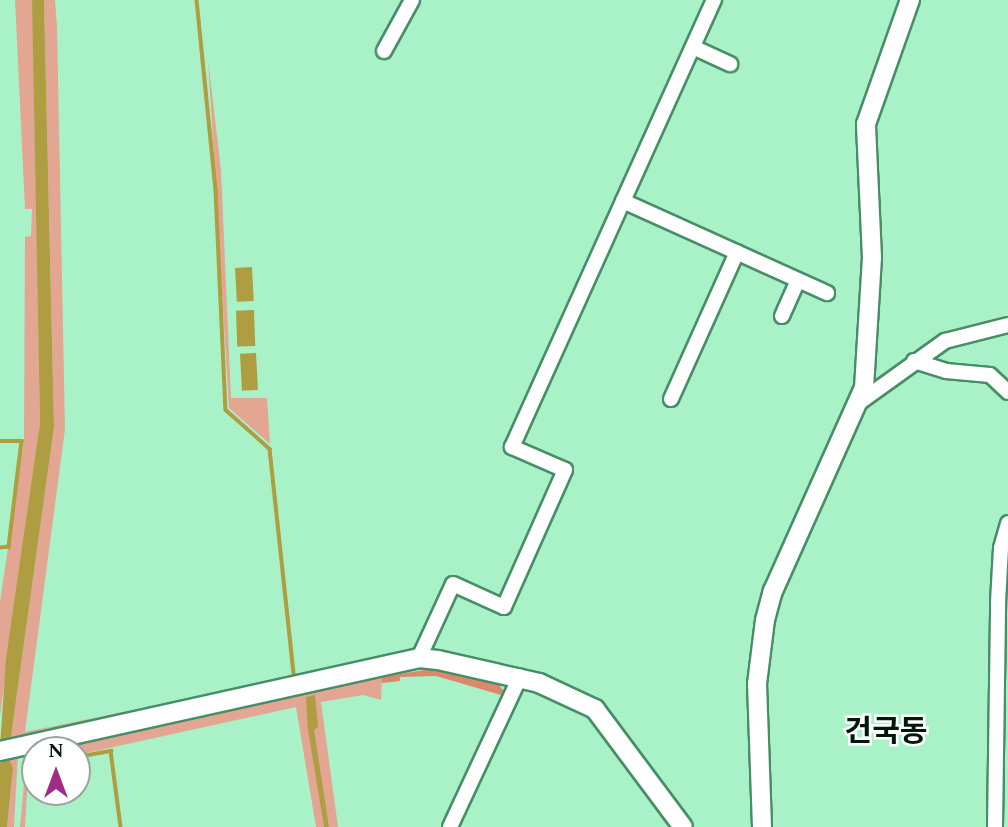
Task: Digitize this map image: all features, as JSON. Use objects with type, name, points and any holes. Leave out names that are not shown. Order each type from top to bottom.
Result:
[{"type":"street","points":[[384,51],[412,0]]},
{"type":"street","points":[[419,658],[453,584],[504,607],[565,470],[512,447],[714,0]]},
{"type":"street","points":[[762,827],[757,684],[765,620],[783,567],[860,402],[870,321],[872,258],[866,124],[910,0]]},
{"type":"street","points":[[693,47],[730,64]]},
{"type":"street","points":[[623,201],[827,293]]},
{"type":"street","points":[[671,399],[737,252]]},
{"type":"street","points":[[782,316],[798,280]]},
{"type":"street","points":[[860,402],[914,360],[945,341],[1008,325]]},
{"type":"street","points":[[914,360],[946,372],[990,375],[1008,392]]},
{"type":"street","points":[[995,827],[998,602],[1001,548],[1008,523]]},
{"type":"street","points":[[0,751],[419,658],[520,677],[595,709],[683,827]]},
{"type":"street","points":[[450,827],[520,677]]},
{"type":"shaded area","points":[[15,0],[32,0],[33,15],[40,423],[0,716],[0,602],[24,439],[25,237],[31,236],[32,209],[25,209]]},
{"type":"shaded area","points":[[32,0],[44,0],[54,427],[10,744],[0,746],[6,659],[40,423]]},
{"type":"shaded area","points":[[44,0],[55,0],[57,26],[65,429],[25,732],[295,677],[44,736],[21,736],[21,741],[10,744],[54,427]]},
{"type":"shaded area","points":[[208,59],[221,170],[231,398],[267,398],[270,444],[229,408]]},
{"type":"shaded area","points":[[252,267],[254,301],[237,302],[235,268]]},
{"type":"shaded area","points":[[254,310],[255,346],[237,347],[236,311]]},
{"type":"shaded area","points":[[256,353],[258,390],[242,391],[240,354]]},
{"type":"shaded area","points":[[442,667],[497,682],[508,697],[436,676],[400,677],[400,681],[382,683],[382,677]]},
{"type":"shaded area","points":[[382,677],[381,700],[363,695],[321,702],[338,827],[329,827],[306,697],[324,827],[316,827],[296,707],[91,752],[91,738]]},
{"type":"shaded area","points":[[315,695],[318,727],[314,730],[329,827],[324,827],[308,730],[306,697]]},
{"type":"shaded area","points":[[18,753],[14,827],[7,827],[13,768],[2,769],[0,786],[0,757]]},
{"type":"shaded area","points":[[8,757],[13,768],[7,827],[0,827],[0,763]]},
{"type":"shaded area","points":[[22,806],[26,806],[25,827],[20,827]]},
{"type":"waterway","points":[[197,0],[216,191],[226,410],[270,449],[294,674]]},
{"type":"waterway","points":[[0,441],[22,441],[9,547],[0,548]]},
{"type":"waterway","points":[[91,755],[111,751],[121,827]]},
{"type":"district","name":"건국동","points":[[886,732]]}]
